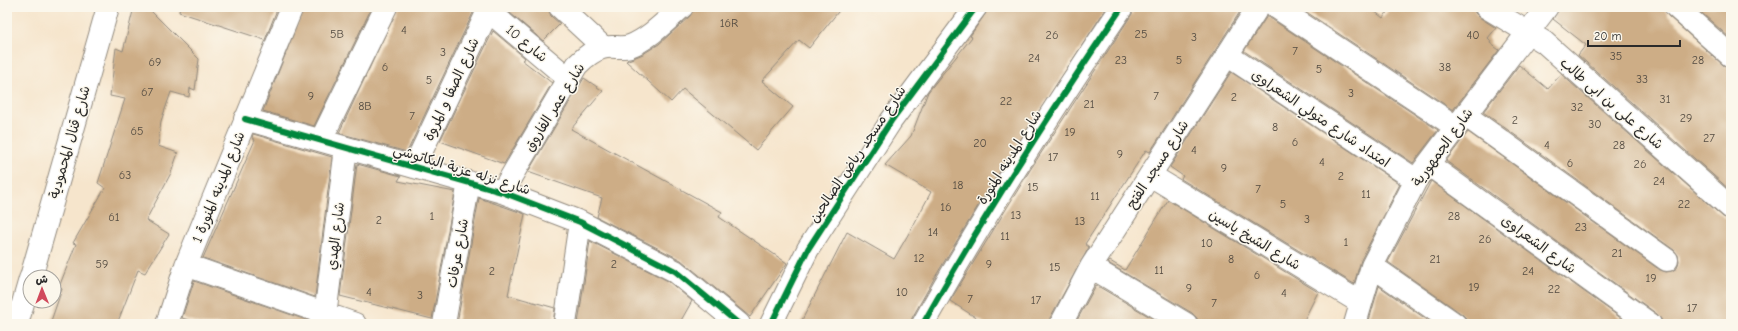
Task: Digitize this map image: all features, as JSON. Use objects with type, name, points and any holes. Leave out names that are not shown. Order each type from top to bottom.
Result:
[{"type":"street","name":"شارع قنال المحمودية","points":[[33,269],[108,7]]},
{"type":"street","name":"شارع المدينه المنورة 1","points":[[167,324],[186,265],[292,7]]},
{"type":"street","points":[[322,140],[386,7]]},
{"type":"street","points":[[560,7],[603,48]]},
{"type":"street","name":"شارع عمر الفاروق","points":[[502,192],[577,65],[588,54],[603,48],[631,46],[643,39],[682,7]]},
{"type":"street","name":"شارع مسجد رياض الصالحين","points":[[771,324],[808,249],[891,121],[976,7]]},
{"type":"street","name":"شارع المدينه المنورة","points":[[923,324],[952,272],[1057,102],[1122,7]]},
{"type":"street","name":"شارع مسجد الفتح","points":[[1061,324],[1091,267],[1258,7]]},
{"type":"street","points":[[1276,7],[1460,121],[1667,260]]},
{"type":"street","name":"شارع على بن ابى طالب","points":[[1486,7],[1544,42],[1731,208]]},
{"type":"street","name":"شارع الجمهورية","points":[[1355,324],[1372,266],[1422,172],[1547,7]]},
{"type":"street","points":[[1676,7],[1731,56]]},
{"type":"street","name":"شارع 10","points":[[486,9],[569,79]]},
{"type":"street","name":"شارع الصفا و المروة","points":[[414,166],[486,9]]},
{"type":"street","name":"امتداد شارع متولي الشعراوى","points":[[1227,55],[1422,172]]},
{"type":"street","name":"شارع نزله عزبة البكاتوشي","points":[[245,119],[502,192],[580,222],[675,271],[739,324]]},
{"type":"street","name":"شارع الهدي","points":[[324,319],[346,148]]},
{"type":"street","name":"شارع الشعراوى","points":[[1422,172],[1650,324]]},
{"type":"street","name":"شارع الشيخ ياسين","points":[[1150,175],[1361,303]]},
{"type":"street","name":"شارع عرفات","points":[[444,324],[469,182]]},
{"type":"street","points":[[565,324],[580,222]]},
{"type":"street","points":[[186,265],[324,319],[355,324]]},
{"type":"street","points":[[1372,266],[1455,324]]},
{"type":"street","points":[[1091,267],[1186,324]]},
{"type":"street","name":"شارع قنال المحمودية","points":[[17,324],[22,306]]},
{"type":"building","points":[[134,7],[147,7],[199,59],[195,90],[190,88],[189,97],[171,92],[161,121],[158,146],[178,153],[171,173],[146,220],[169,234],[145,273],[138,270],[117,324],[50,324],[55,309],[62,309],[62,279],[76,244],[73,243],[105,188],[98,183],[125,99],[110,96],[116,48],[123,51]]},
{"type":"building","points":[[180,7],[278,7],[265,40],[179,12]]},
{"type":"building","points":[[304,7],[372,7],[314,126],[263,111]]},
{"type":"building","points":[[398,7],[472,7],[473,13],[407,152],[339,133]]},
{"type":"building","points":[[503,7],[548,7],[551,16],[560,24],[543,41]]},
{"type":"building","points":[[694,7],[842,7],[809,48],[799,40],[762,81],[793,107],[756,150],[683,89],[671,102],[626,61],[643,54],[659,44],[690,16]]},
{"type":"building","points":[[990,7],[1107,7],[984,196],[935,277],[912,318],[911,324],[800,324],[847,232],[894,259],[931,192],[885,165],[911,136],[928,92],[972,37],[970,36]]},
{"type":"building","points":[[1134,7],[1243,7],[1150,152],[1146,150],[1085,244],[1089,247],[1050,318],[1049,324],[986,324],[950,301],[1030,170],[1132,14]]},
{"type":"building","points":[[1299,7],[1369,7],[1383,18],[1391,7],[1474,7],[1475,13],[1479,17],[1496,28],[1488,38],[1491,41],[1490,43],[1499,50],[1453,110]]},
{"type":"building","points":[[1559,7],[1664,7],[1668,16],[1723,65],[1731,68],[1731,191],[1578,55],[1586,45],[1553,19]]},
{"type":"building","points":[[1695,7],[1731,7],[1731,39]]},
{"type":"building","points":[[1267,16],[1438,130],[1413,163],[1244,51]]},
{"type":"building","points":[[493,31],[525,58],[522,60],[552,83],[504,164],[440,141]]},
{"type":"building","points":[[1519,65],[1548,89],[1561,74],[1723,217],[1731,220],[1731,324],[1662,324],[1661,319],[1657,314],[1446,161],[1468,132],[1660,270],[1666,272],[1677,268],[1679,261],[1678,255],[1674,250],[1483,112]]},
{"type":"building","points":[[1231,72],[1400,184],[1361,260],[1354,284],[1181,179],[1183,176],[1170,167]]},
{"type":"building","points":[[584,78],[603,91],[571,129],[722,212],[719,217],[787,263],[750,317],[681,260],[597,217],[602,198],[528,172]]},
{"type":"building","points":[[253,134],[332,157],[315,297],[203,258],[255,140],[252,138]]},
{"type":"building","points":[[357,164],[401,176],[398,181],[455,192],[432,319],[340,296]]},
{"type":"building","points":[[1431,181],[1629,324],[1467,324],[1466,318],[1462,314],[1388,262]]},
{"type":"building","points":[[479,198],[525,214],[508,295],[555,308],[553,324],[457,324]]},
{"type":"building","points":[[1168,200],[1318,292],[1302,324],[1198,324],[1197,318],[1192,313],[1108,263],[1110,261],[1125,270]]},
{"type":"building","points":[[590,241],[668,281],[692,301],[679,324],[578,324]]},
{"type":"building","points":[[194,281],[312,322],[312,324],[202,324],[182,318]]},
{"type":"building","points":[[1096,285],[1162,324],[1075,324]]},
{"type":"building","points":[[1379,286],[1433,324],[1368,324]]},
{"type":"cycle path","points":[[771,324],[808,249],[891,121],[976,7]]},
{"type":"cycle path","points":[[923,324],[946,283],[1019,163],[1122,7]]},
{"type":"cycle path","points":[[245,119],[502,192],[580,222],[675,271],[739,324]]}]
